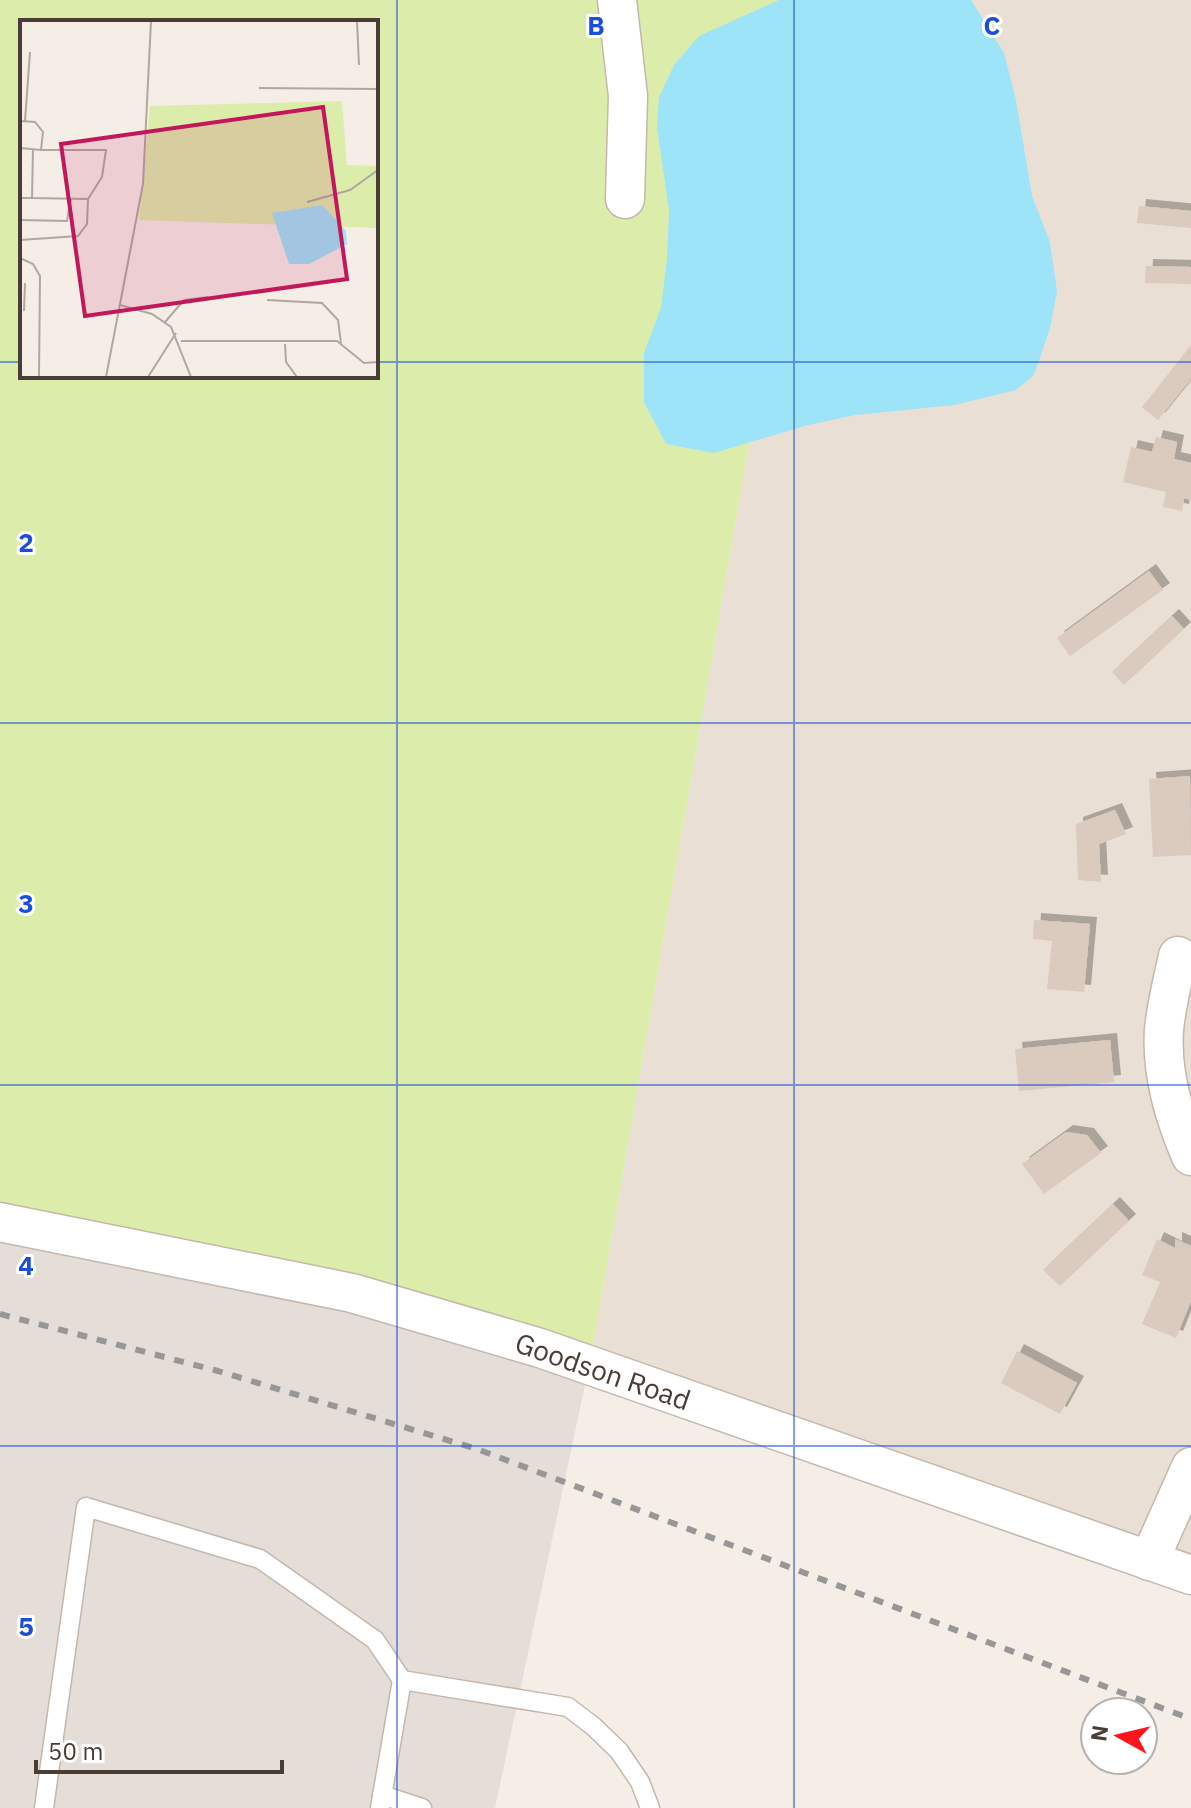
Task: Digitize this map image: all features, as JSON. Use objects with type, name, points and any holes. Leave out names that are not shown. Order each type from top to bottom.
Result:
[{"type":"street","points":[[617,0],[628,96],[625,199]]},
{"type":"street","points":[[1178,956],[1164,1030],[1166,1073],[1177,1124],[1191,1156]]},
{"type":"street","name":"Goodson Road","points":[[0,1222],[352,1293],[540,1348],[1191,1575]]},
{"type":"street","points":[[1149,1561],[1191,1467]]},
{"type":"lane","points":[[44,1808],[86,1507],[260,1559],[375,1640],[402,1680],[381,1802],[422,1808]]},
{"type":"lane","points":[[402,1680],[568,1707],[619,1751],[640,1782],[650,1808]]},
{"type":"shaded area","points":[[826,0],[1191,0],[1191,1565],[592,1352]]},
{"type":"shaded area","points":[[0,1213],[592,1352],[495,1808],[0,1808]]},
{"type":"green space","points":[[0,0],[826,0],[592,1352],[0,1213]]},
{"type":"water","points":[[779,0],[971,0],[1004,53],[1016,100],[1032,196],[1050,242],[1057,291],[1050,328],[1034,375],[1016,390],[954,405],[856,415],[808,425],[714,453],[666,444],[644,402],[644,353],[661,308],[667,259],[669,210],[657,128],[659,97],[674,65],[699,36]]},
{"type":"building","points":[[1139,206],[1191,211],[1191,228],[1137,223]]},
{"type":"building","points":[[1146,266],[1191,267],[1191,284],[1145,283]]},
{"type":"building","points":[[1191,345],[1191,379],[1158,420],[1142,407]]},
{"type":"building","points":[[1156,437],[1177,442],[1174,459],[1191,463],[1191,500],[1184,498],[1182,511],[1163,507],[1166,492],[1123,482],[1131,447],[1152,452]]},
{"type":"building","points":[[1149,571],[1163,590],[1070,656],[1057,638]]},
{"type":"building","points":[[1172,616],[1184,629],[1124,685],[1112,672]]},
{"type":"building","points":[[1190,776],[1191,855],[1153,857],[1149,779]]},
{"type":"building","points":[[1115,810],[1126,834],[1099,844],[1101,882],[1078,880],[1076,824]]},
{"type":"building","points":[[1034,920],[1090,924],[1084,992],[1047,989],[1052,941],[1033,939]]},
{"type":"building","points":[[1110,1040],[1114,1082],[1019,1091],[1015,1049]]},
{"type":"building","points":[[1066,1132],[1087,1135],[1101,1153],[1044,1194],[1022,1164]]},
{"type":"building","points":[[1113,1204],[1129,1221],[1060,1286],[1043,1270]]},
{"type":"building","points":[[1157,1239],[1175,1248],[1175,1239],[1191,1246],[1191,1301],[1176,1338],[1142,1324],[1160,1282],[1142,1275]]},
{"type":"building","points":[[1017,1351],[1077,1383],[1060,1414],[1001,1383]]},
{"type":"railway","points":[[0,1314],[218,1371],[477,1449],[1191,1719]]}]
